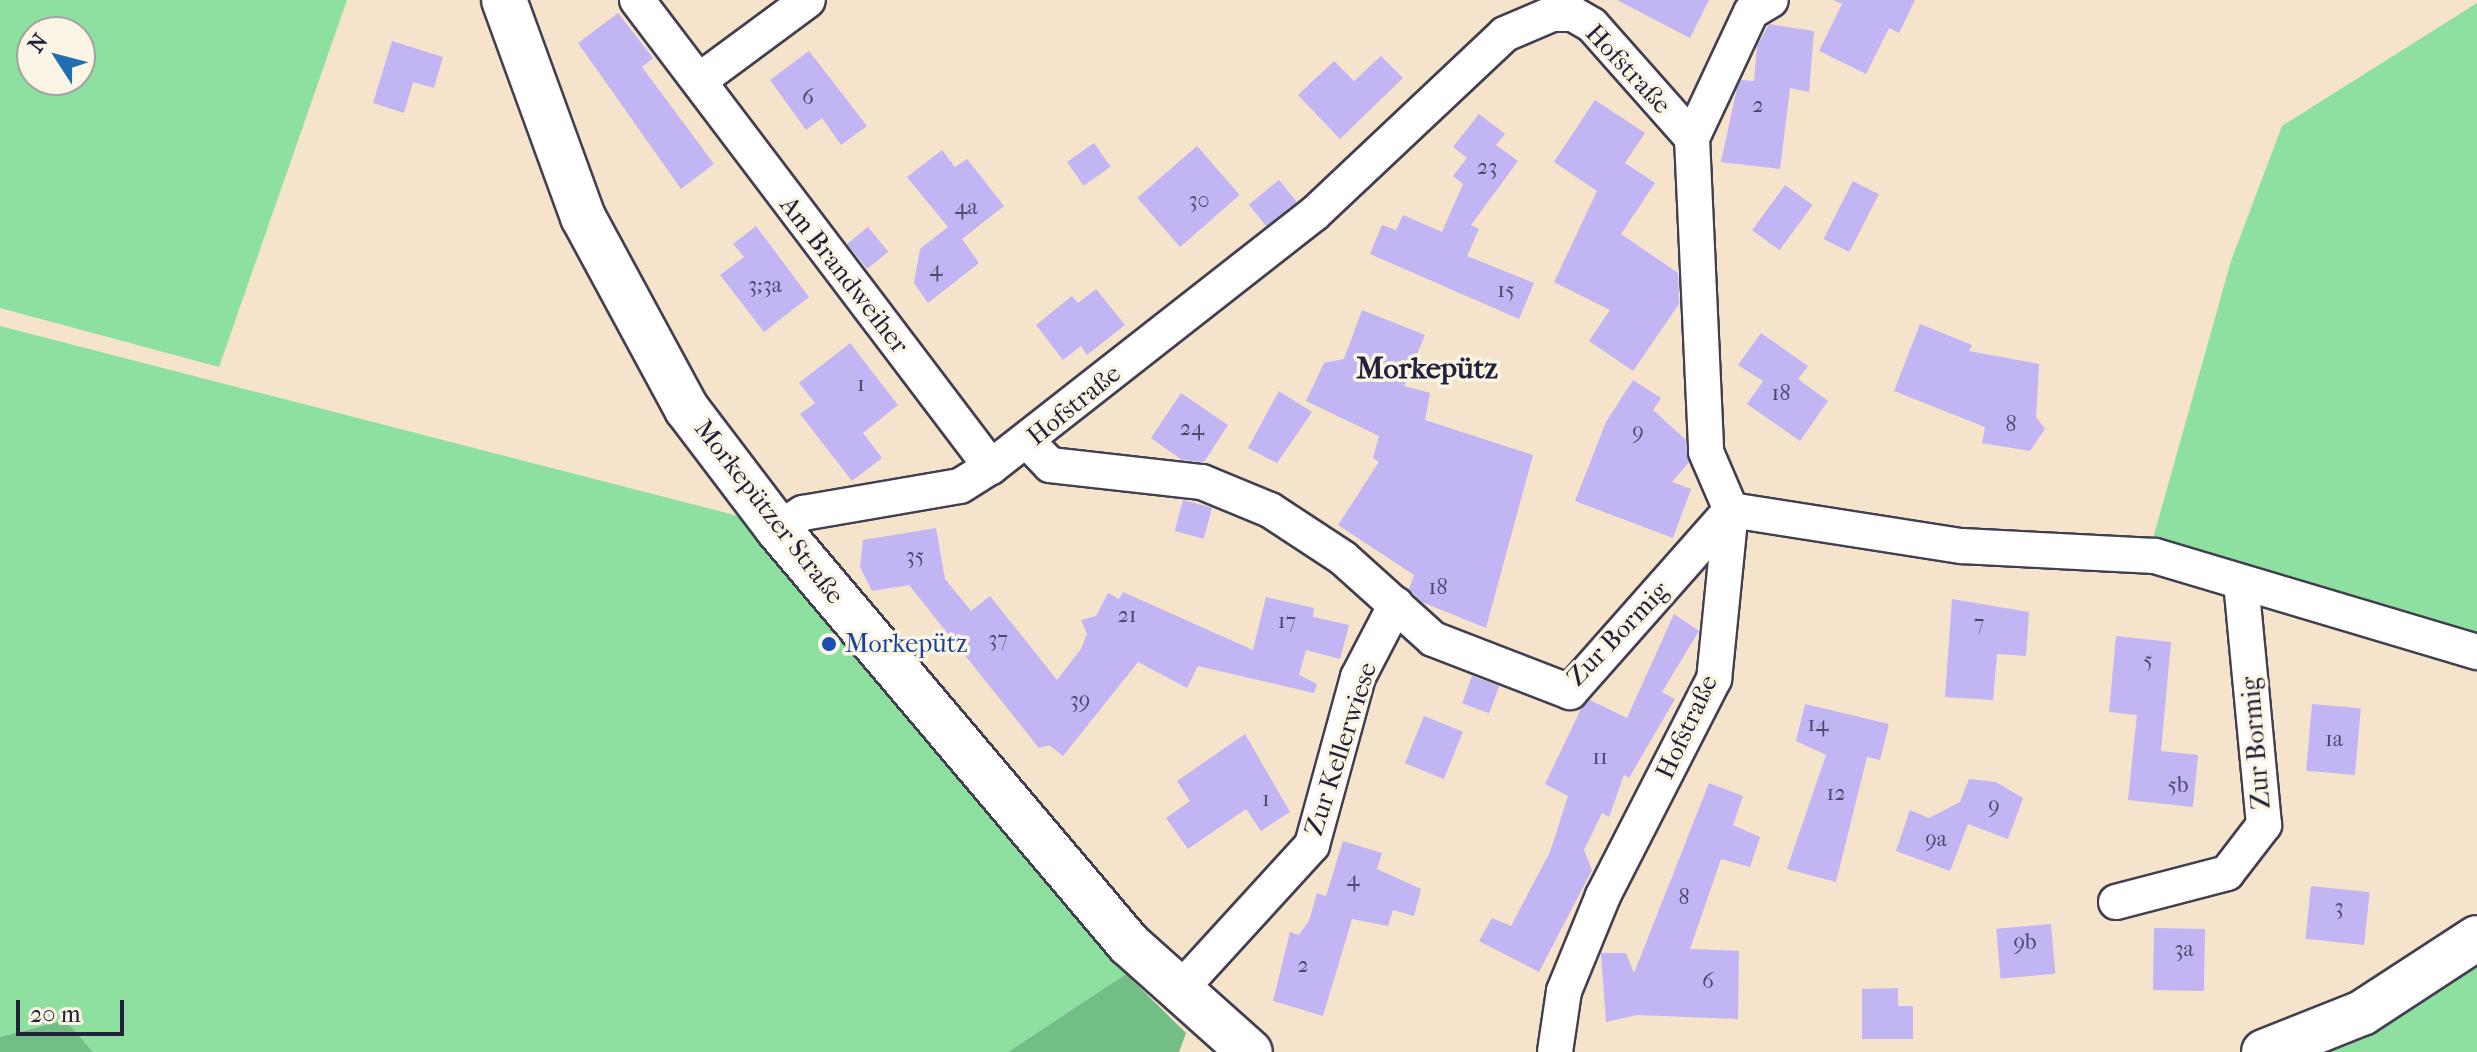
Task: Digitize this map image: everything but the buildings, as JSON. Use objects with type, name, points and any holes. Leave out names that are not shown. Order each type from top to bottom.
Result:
[{"type":"street","name":"Morkepützer Straße","points":[[504,0],[557,158],[611,277],[687,409],[778,529],[1177,993],[1250,1052]]},
{"type":"street","name":"Am Brandweiher","points":[[637,0],[991,467]]},
{"type":"street","points":[[700,80],[808,0]]},
{"type":"street","points":[[1692,138],[1751,12],[1771,0]]},
{"type":"street","name":"Hofstraße","points":[[778,529],[803,513],[960,486],[991,467],[1028,442],[1314,214],[1505,34],[1552,14],[1590,13],[1692,138],[1706,452],[1731,510],[1714,679],[1603,896],[1564,991],[1555,1052]]},
{"type":"street","name":"Zur Bormig","points":[[1028,442],[1050,465],[1202,482],[1270,510],[1396,604],[1433,639],[1570,692],[1731,510]]},
{"type":"street","points":[[1731,510],[1962,546],[2155,556],[2477,652]]},
{"type":"street","name":"Zur Bormig","points":[[2116,902],[2227,873],[2264,825],[2241,583]]},
{"type":"street","name":"Zur Kellerwiese","points":[[1177,993],[1312,845],[1358,677],[1396,604]]},
{"type":"street","points":[[2264,1052],[2362,1013],[2477,938]]},
{"type":"green space","points":[[0,0],[347,0],[219,367],[0,308]]},
{"type":"green space","points":[[2477,3],[2477,635],[2152,542],[2231,261],[2282,126]]},
{"type":"green space","points":[[0,326],[750,519],[1126,974],[1008,1052],[93,1052],[64,1020],[0,1037]]},
{"type":"green space","points":[[2477,960],[2477,1052],[2317,1052]]},
{"type":"green space","points":[[1126,974],[1186,1033],[1179,1052],[1008,1052]]},
{"type":"green space","points":[[65,1020],[93,1052],[0,1052],[0,1037]]},
{"type":"place","name":"Morkepütz","points":[[829,644]]},
{"type":"district","name":"Morkepütz","points":[[1427,369]]}]
